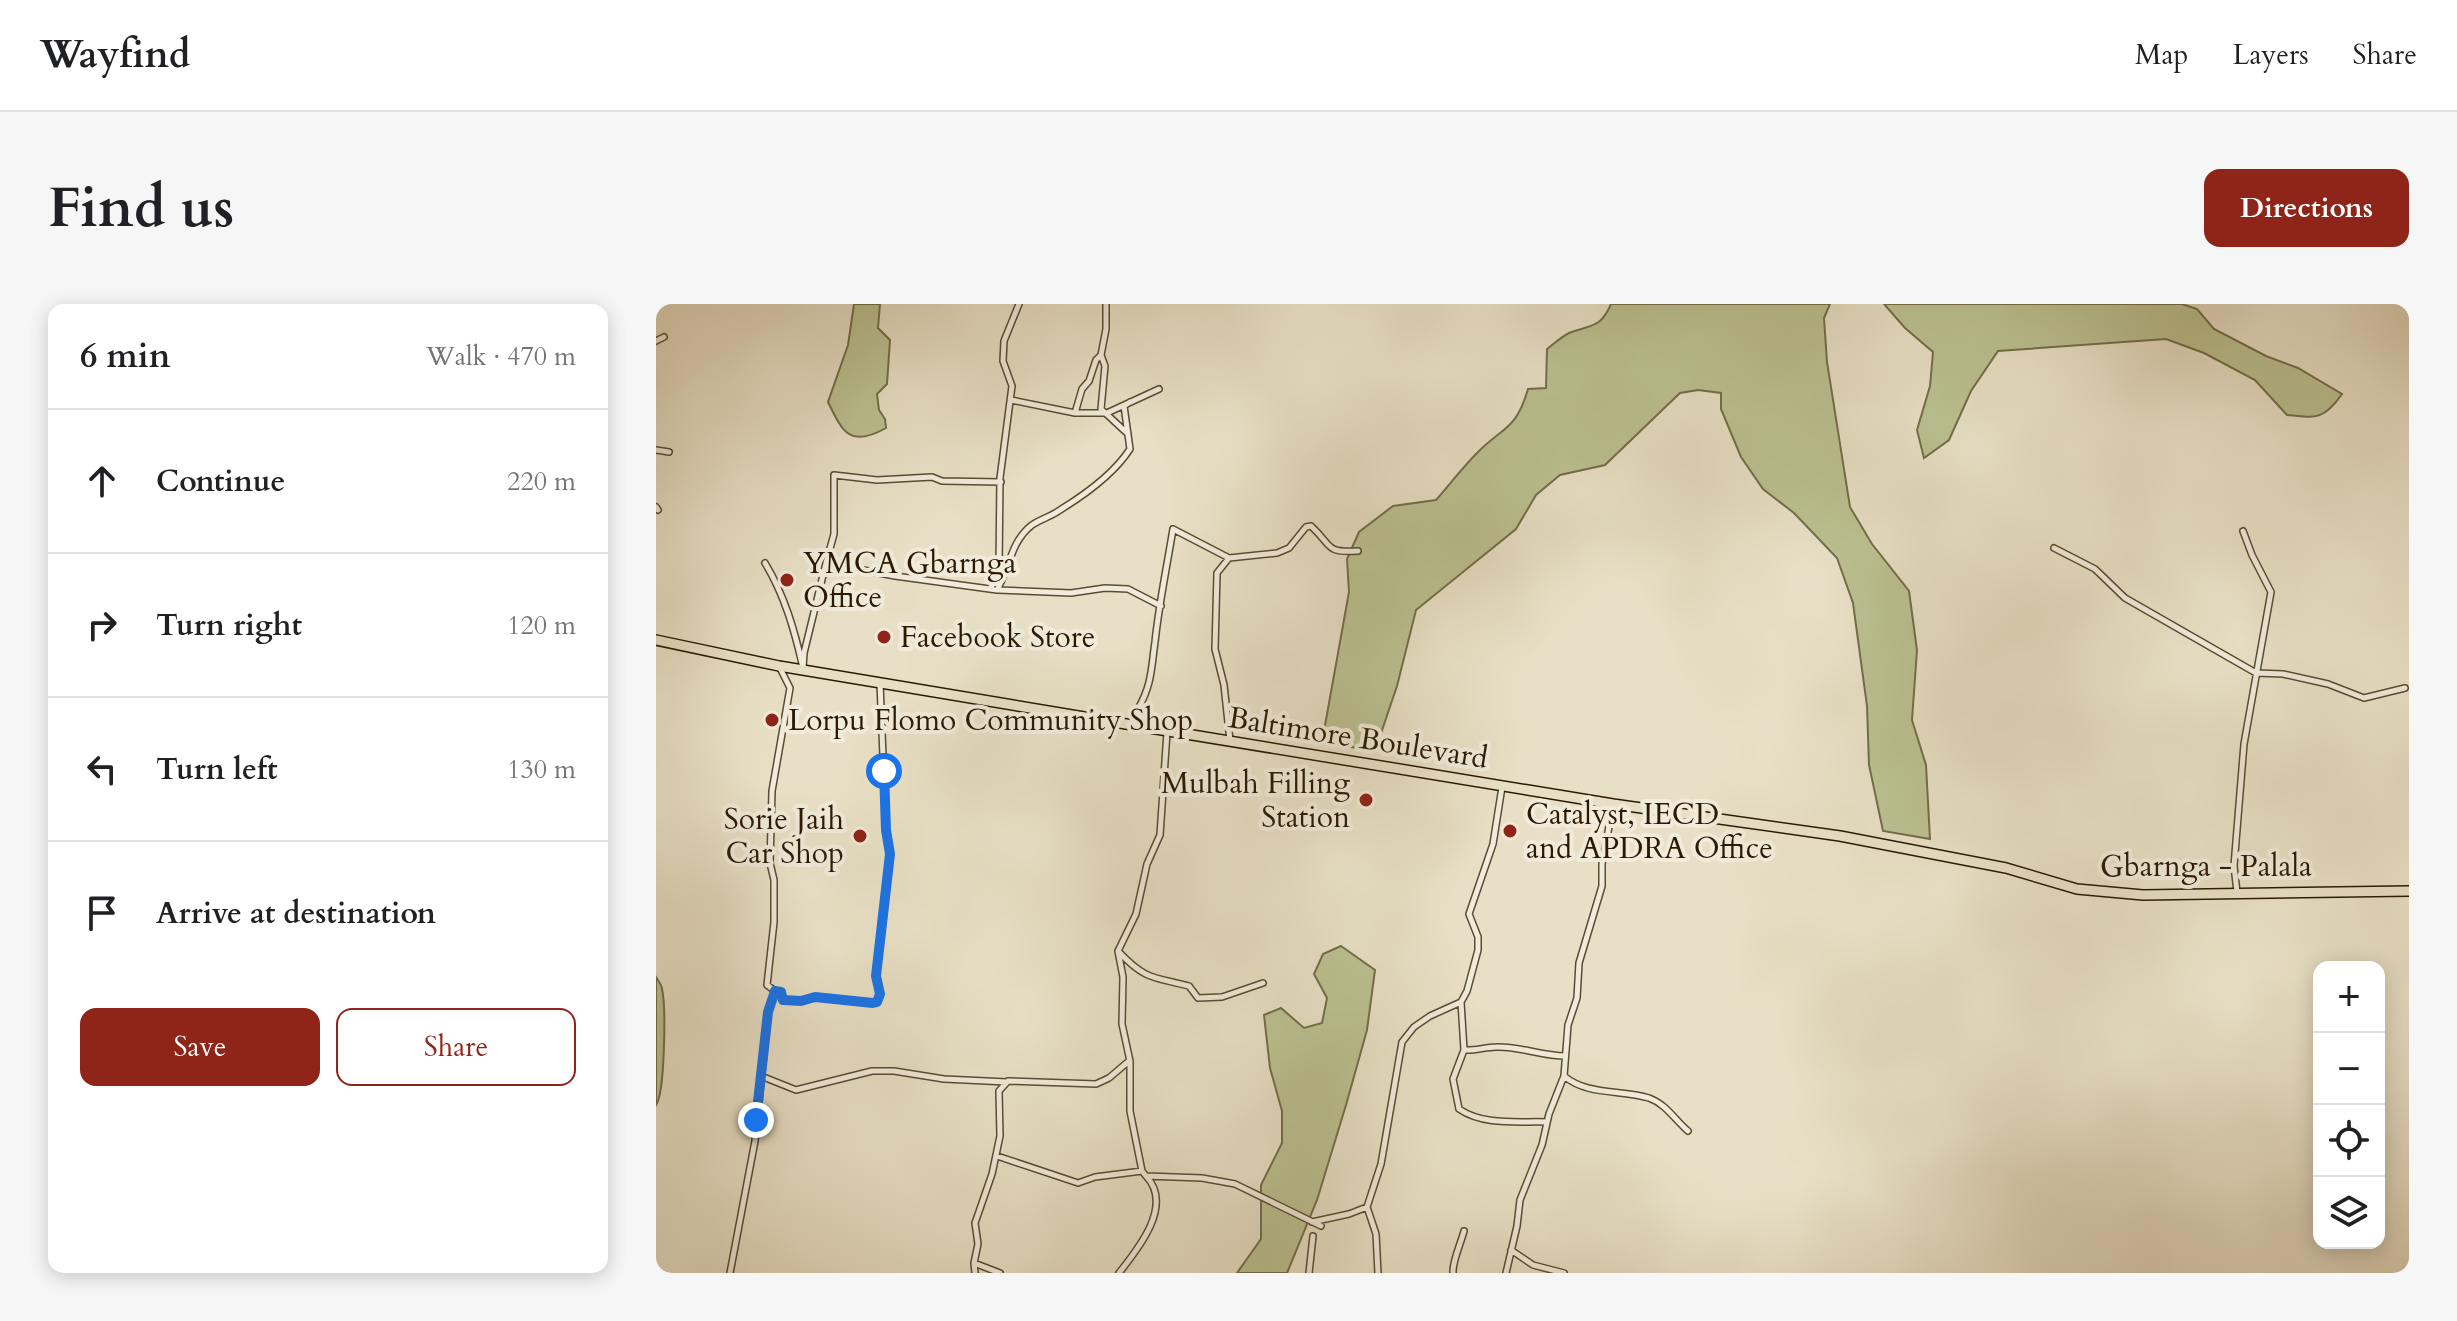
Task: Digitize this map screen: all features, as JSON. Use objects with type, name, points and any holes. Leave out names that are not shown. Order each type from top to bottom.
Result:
[{"type":"highway","name":"Baltimore Boulevard","points":[[656,640],[779,666],[1613,804],[1840,836],[2006,868]]},
{"type":"highway","name":"Gbarnga - Palala","points":[[2006,868],[2077,889],[2143,895],[2409,891]]},
{"type":"street","points":[[994,589],[999,568],[1005,420],[1012,386],[1003,361],[1004,341],[1019,304]]},
{"type":"street","points":[[1106,304],[1106,329],[1101,355],[1105,366],[1101,409],[1128,434]]},
{"type":"street","points":[[656,341],[664,337]]},
{"type":"street","points":[[1075,413],[1082,389],[1101,355]]},
{"type":"street","points":[[1011,400],[1075,413],[1107,413],[1159,389]]},
{"type":"street","points":[[994,589],[1002,581],[1012,550],[1031,526],[1059,512],[1118,468],[1130,449],[1124,406],[1130,402]]},
{"type":"street","points":[[656,450],[669,452]]},
{"type":"street","points":[[803,668],[804,653],[834,534],[834,475],[877,480],[932,477],[942,481],[1001,482]]},
{"type":"street","points":[[1138,709],[1148,691],[1153,672],[1173,529],[1229,558],[1277,553],[1289,548],[1306,527],[1311,526],[1330,549],[1338,552],[1358,551]]},
{"type":"street","points":[[2237,893],[2235,839],[2244,744],[2271,592],[2243,531]]},
{"type":"street","points":[[2054,548],[2095,569],[2125,598],[2256,673],[2283,674],[2328,684],[2364,698],[2405,688]]},
{"type":"street","points":[[1229,558],[1217,573],[1215,649],[1224,685],[1230,741]]},
{"type":"street","points":[[765,563],[777,582],[792,621],[803,668]]},
{"type":"street","points":[[826,563],[994,589],[1071,593],[1105,588],[1128,589],[1161,606]]},
{"type":"street","points":[[779,666],[790,688],[770,819],[774,922],[767,985],[781,992],[783,1000],[801,1001],[815,997],[873,1003],[877,1002],[880,994],[876,976],[890,854],[886,830],[880,682]]},
{"type":"street","points":[[1119,1273],[1154,1220],[1155,1197],[1151,1181],[1144,1173],[1130,1111],[1130,1061],[1122,1024],[1123,977],[1118,951],[1136,914],[1147,864],[1160,835],[1168,731]]},
{"type":"street","points":[[1502,786],[1493,844],[1469,914],[1478,937],[1478,950],[1461,1002],[1464,1050],[1453,1079],[1459,1109],[1471,1117],[1488,1121],[1547,1122]]},
{"type":"street","points":[[1506,1273],[1520,1200],[1564,1076],[1568,1025],[1577,998],[1579,963],[1602,886],[1602,864],[1613,804]]},
{"type":"street","points":[[1118,951],[1134,968],[1153,980],[1189,986],[1198,998],[1222,997],[1263,983]]},
{"type":"street","points":[[730,1273],[755,1141],[768,1012],[775,991]]},
{"type":"street","points":[[1378,1273],[1376,1234],[1367,1207],[1381,1164],[1402,1042],[1414,1027],[1430,1016],[1461,1002]]},
{"type":"street","points":[[1464,1050],[1496,1047],[1565,1056]]},
{"type":"street","points":[[761,1076],[796,1090],[872,1071],[894,1071],[944,1079],[1096,1084],[1130,1061]]},
{"type":"street","points":[[1564,1076],[1577,1086],[1649,1098],[1666,1107],[1688,1131]]},
{"type":"street","points":[[975,1273],[978,1244],[975,1223],[997,1156],[999,1091],[1008,1081]]},
{"type":"street","points":[[997,1156],[1078,1183],[1095,1177],[1144,1173],[1235,1184],[1321,1226]]},
{"type":"street","points":[[1312,1222],[1367,1207]]},
{"type":"street","points":[[1453,1273],[1464,1231]]},
{"type":"street","points":[[1309,1273],[1313,1236]]},
{"type":"street","points":[[1511,1250],[1533,1265],[1564,1273]]},
{"type":"street","points":[[974,1263],[1000,1273]]},
{"type":"green space","points":[[854,304],[880,304],[878,328],[890,340],[887,384],[877,394],[886,428],[864,437],[856,437],[843,429],[828,402],[848,345]]},
{"type":"green space","points":[[1611,304],[1830,304],[1824,318],[1827,362],[1850,507],[1872,544],[1909,591],[1917,650],[1912,720],[1926,765],[1930,839],[1883,831],[1869,765],[1867,706],[1853,603],[1837,558],[1794,513],[1763,489],[1741,457],[1721,409],[1721,393],[1698,390],[1680,393],[1605,465],[1560,475],[1536,495],[1516,529],[1416,610],[1397,686],[1375,751],[1322,742],[1349,592],[1347,559],[1359,532],[1393,506],[1436,500],[1478,452],[1514,420],[1528,389],[1546,388],[1547,349],[1569,333],[1599,322]]},
{"type":"green space","points":[[1884,304],[2182,304],[2197,309],[2214,329],[2266,356],[2298,368],[2342,394],[2330,409],[2319,415],[2287,415],[2255,380],[2204,353],[2166,339],[1998,351],[1971,391],[1949,440],[1924,458],[1917,430],[1930,386],[1933,352],[1905,328]]},
{"type":"green space","points":[[1341,946],[1375,970],[1367,1030],[1317,1200],[1287,1273],[1237,1273],[1261,1239],[1261,1185],[1282,1143],[1282,1111],[1270,1068],[1264,1015],[1281,1008],[1304,1028],[1322,1023],[1327,998],[1314,974],[1323,954]]},
{"type":"green space","points":[[656,977],[662,988],[664,1030],[663,1068],[656,1105]]},
{"type":"place","name":"YMCA Gbarnga Office","points":[[787,580]]},
{"type":"place","name":"Facebook Store","points":[[884,637]]},
{"type":"place","name":"Lorpu Flomo Community Shop","points":[[772,720]]},
{"type":"place","name":"Mulbah Filling Station","points":[[1366,800]]},
{"type":"place","name":"Catalyst, IECD and APDRA Office","points":[[1510,831]]},
{"type":"place","name":"Sorie Jaih Car Shop","points":[[860,836]]},
{"type":"route","points":[[756,1120],[768,1012],[775,991],[781,992],[783,1000],[801,1001],[815,997],[873,1003],[877,1002],[880,994],[876,976],[890,854],[884,771]]}]
